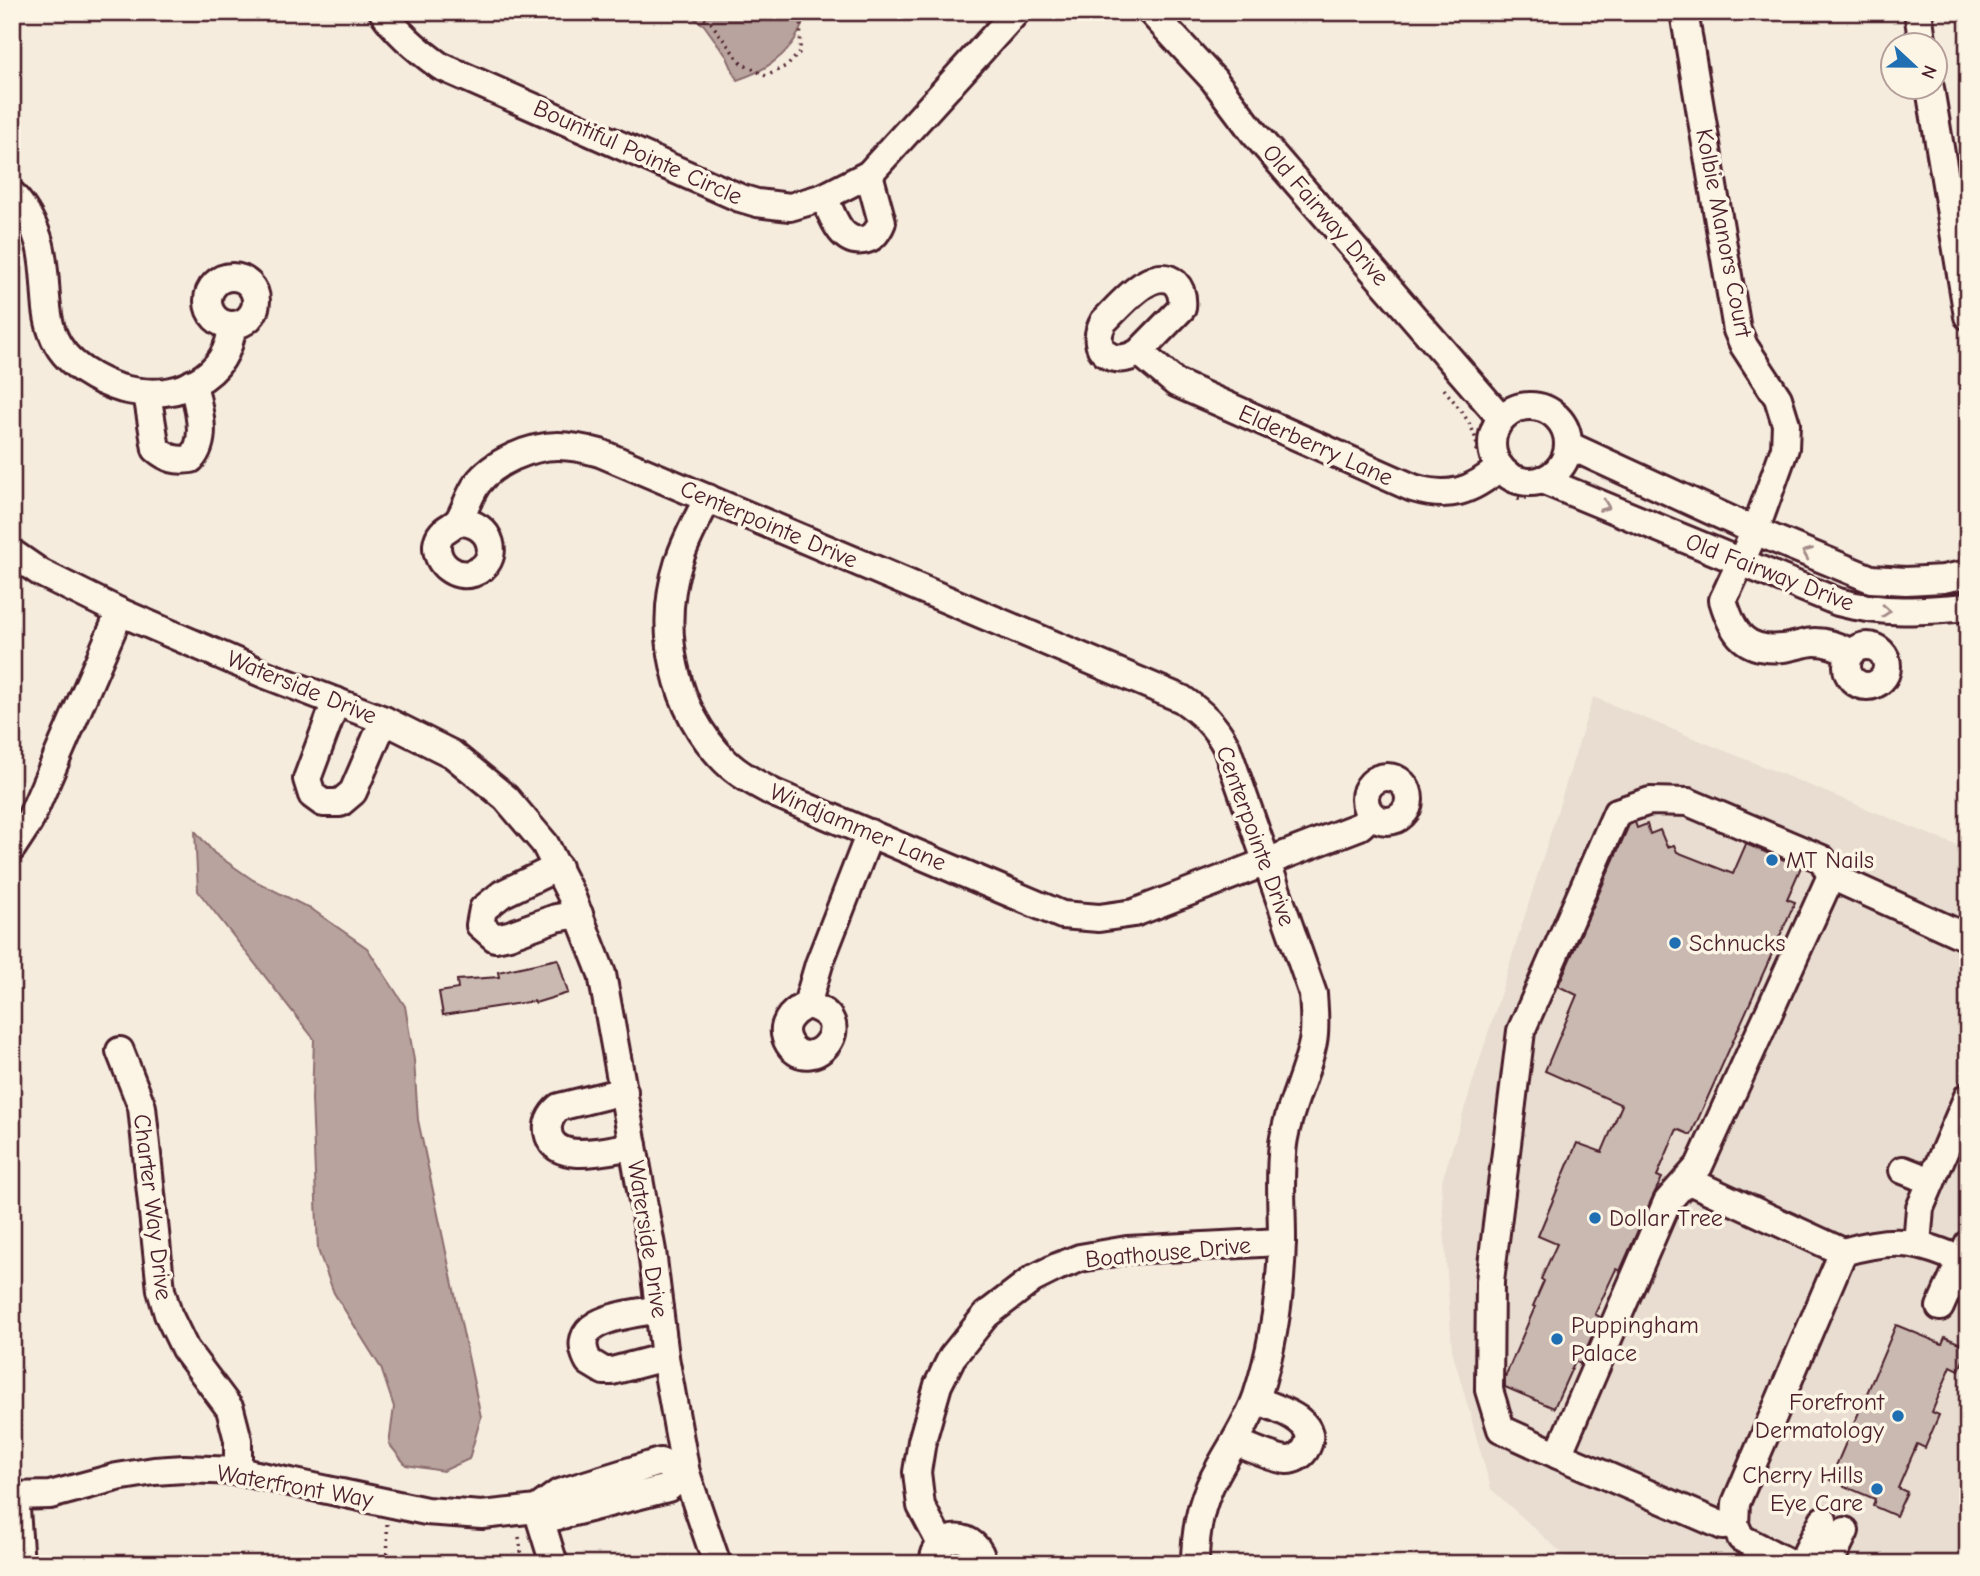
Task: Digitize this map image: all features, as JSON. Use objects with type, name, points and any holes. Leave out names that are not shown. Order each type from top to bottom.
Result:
[{"type":"street","name":"Bountiful Pointe Circle","points":[[383,12],[424,55],[440,66],[740,198],[790,207],[824,197],[869,174],[1016,14]]},
{"type":"street","name":"Old Fairway Drive","points":[[1151,12],[1214,80],[1254,133],[1501,418]]},
{"type":"street","name":"Kolbie Manors Court","points":[[1684,12],[1737,330],[1744,346],[1778,398],[1786,424],[1785,448],[1755,531],[1723,600],[1728,619],[1737,634],[1746,642],[1761,648],[1782,648],[1814,642],[1836,645],[1851,653]]},
{"type":"street","points":[[1918,12],[1921,32]]},
{"type":"street","points":[[1932,102],[1968,316]]},
{"type":"street","points":[[824,197],[844,235],[858,241],[868,239],[874,235],[881,222],[869,174]]},
{"type":"street","points":[[12,194],[25,209],[40,246],[48,322],[54,340],[62,353],[96,379],[117,387],[161,394],[193,383],[213,369],[224,355],[231,343],[232,326]]},
{"type":"street","name":"Elderberry Lane","points":[[1139,352],[1176,383],[1413,488],[1444,495],[1488,478],[1500,467]]},
{"type":"street","points":[[148,393],[156,449],[166,457],[177,460],[191,459],[199,450],[202,437],[193,383]]},
{"type":"street","points":[[1500,467],[1493,456],[1491,443],[1501,418],[1521,406],[1534,405],[1547,409],[1558,417],[1566,432],[1568,445],[1558,470],[1542,480]]},
{"type":"street","name":"Old Fairway Drive","points":[[1568,445],[1755,531],[1871,579],[1915,580],[1968,575]]},
{"type":"street","name":"Centerpointe Drive","points":[[458,522],[478,483],[496,467],[534,450],[555,446],[600,453],[1182,699],[1216,729],[1226,746],[1313,994],[1315,1014],[1314,1040],[1292,1103],[1283,1143],[1282,1242],[1272,1339],[1256,1400],[1210,1486],[1201,1512],[1196,1533],[1195,1564]]},
{"type":"street","name":"Old Fairway Drive","points":[[1500,467],[1515,479],[1528,482],[1542,480],[1838,602],[1859,608],[1914,612],[1968,607]]},
{"type":"street","name":"Windjammer Lane","points":[[709,498],[678,562],[670,643],[675,674],[689,714],[713,748],[747,778],[774,793],[1062,915],[1099,918],[1134,912],[1360,826],[1372,816]]},
{"type":"street","name":"Waterside Drive","points":[[12,553],[41,572],[120,612],[264,674],[384,720],[452,754],[506,798],[545,845],[579,914],[602,974],[634,1146],[665,1357],[686,1473],[717,1564]]},
{"type":"street","points":[[12,848],[29,822],[120,612]]},
{"type":"street","points":[[336,701],[307,779],[312,795],[323,803],[340,803],[353,792],[384,720]]},
{"type":"street","points":[[1735,1525],[1723,1526],[1501,1429],[1489,1390],[1490,1281],[1521,1031],[1617,812],[1650,801],[1688,802],[1822,859],[1831,876],[1968,937]]},
{"type":"street","points":[[807,1005],[818,964],[870,833]]},
{"type":"street","points":[[558,867],[502,894],[483,909],[480,925],[495,938],[556,918],[579,914]]},
{"type":"street","points":[[1558,1455],[1667,1202],[1699,1166],[1831,876]]},
{"type":"street","name":"Charter Way Drive","points":[[121,1051],[142,1107],[161,1290],[168,1314],[185,1349],[230,1409],[238,1440],[238,1471]]},
{"type":"street","points":[[624,1091],[559,1107],[549,1121],[549,1137],[560,1150],[568,1153],[634,1146]]},
{"type":"street","points":[[1917,1244],[1920,1208],[1968,1096]]},
{"type":"street","points":[[1903,1170],[1931,1181]]},
{"type":"street","points":[[1687,1180],[1843,1252],[1897,1241],[1966,1255],[1940,1307]]},
{"type":"street","name":"Boathouse Drive","points":[[937,1554],[921,1506],[917,1472],[922,1441],[938,1385],[952,1357],[986,1315],[1033,1279],[1080,1258],[1116,1251],[1282,1242]]},
{"type":"street","points":[[1792,1564],[1741,1538],[1735,1525],[1736,1503],[1843,1252]]},
{"type":"street","points":[[659,1309],[597,1323],[585,1335],[583,1346],[589,1362],[604,1371],[665,1357]]},
{"type":"street","points":[[1235,1442],[1288,1460],[1302,1454],[1308,1446],[1305,1424],[1256,1400]]},
{"type":"street","name":"Waterfront Way","points":[[14,1496],[50,1494],[117,1477],[154,1471],[238,1471],[426,1511],[482,1515],[537,1509],[559,1493],[660,1462],[686,1473]]},
{"type":"street","points":[[14,1496],[20,1564]]},
{"type":"street","points":[[537,1509],[554,1564]]},
{"type":"street","points":[[1801,1564],[1834,1525],[1829,1564]]},
{"type":"street","name":"Boathouse Drive","points":[[937,1554],[949,1539],[959,1538],[976,1546],[982,1564]]},
{"type":"path","points":[[692,12],[711,23],[741,63],[766,76],[788,65],[800,52],[802,18],[805,12]]},
{"type":"path","points":[[387,1523],[388,1564]]},
{"type":"path","points":[[519,1536],[526,1564]]},
{"type":"shaded area","points":[[684,12],[806,12],[797,36],[781,55],[761,70],[737,80],[727,57],[704,25]]},
{"type":"shaded area","points":[[1593,697],[1968,850],[1968,1564],[1574,1564],[1491,1489],[1452,1350],[1441,1184]]},
{"type":"shaded area","points":[[195,831],[214,853],[253,880],[313,910],[367,948],[405,1006],[414,1060],[418,1120],[481,1417],[469,1459],[443,1471],[406,1465],[389,1444],[394,1407],[381,1368],[334,1293],[318,1250],[312,1099],[314,1039],[198,891]]},
{"type":"building","name":"Schnucks","points":[[1635,822],[1637,828],[1647,824],[1650,834],[1660,830],[1667,847],[1674,845],[1677,852],[1733,874],[1746,844],[1801,867],[1787,899],[1795,902],[1691,1135],[1677,1129],[1657,1176],[1662,1178],[1620,1271],[1616,1269],[1595,1314],[1600,1317],[1580,1364],[1575,1361],[1554,1408],[1505,1387],[1505,1377],[1535,1307],[1533,1306],[1544,1281],[1541,1279],[1557,1244],[1538,1236],[1577,1143],[1602,1152],[1622,1105],[1545,1071],[1577,995],[1558,986],[1629,825]]},
{"type":"building","points":[[558,959],[568,993],[535,1003],[534,1001],[443,1015],[439,992],[458,989],[457,980],[499,977],[498,972]]},
{"type":"building","points":[[1896,1325],[1942,1344],[1945,1337],[1968,1349],[1959,1370],[1951,1366],[1932,1412],[1939,1415],[1925,1448],[1917,1444],[1898,1488],[1907,1492],[1896,1516],[1873,1506],[1875,1499],[1830,1480]]},
{"type":"place","name":"MT Nails","points":[[1772,860]]},
{"type":"place","name":"Schnucks","points":[[1675,943]]},
{"type":"place","name":"Dollar Tree","points":[[1595,1218]]},
{"type":"place","name":"Puppingham Palace","points":[[1557,1339]]},
{"type":"place","name":"Forefront Dermatology","points":[[1898,1416]]},
{"type":"place","name":"Cherry Hills Eye Care","points":[[1877,1489]]}]
